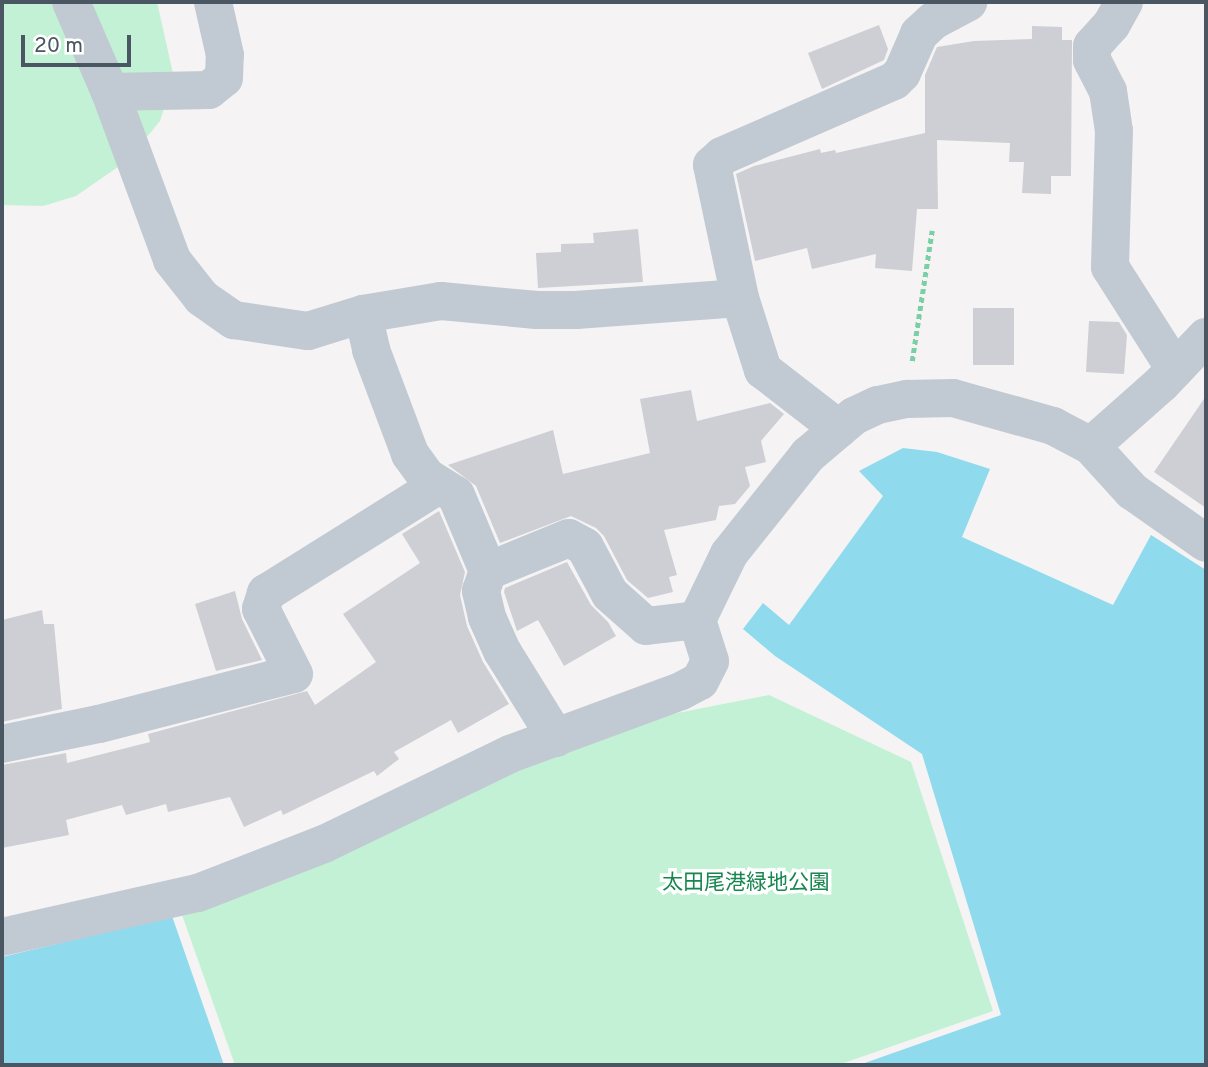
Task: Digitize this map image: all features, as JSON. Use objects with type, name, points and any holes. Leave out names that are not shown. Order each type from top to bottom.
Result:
[{"type":"street","points":[[71,2],[110,92],[172,260],[202,298],[234,320],[308,331],[363,314],[441,301],[537,310],[576,310],[740,299]]},
{"type":"street","points":[[110,92],[209,90],[224,78],[225,55],[213,2]]},
{"type":"street","points":[[839,429],[763,370],[740,299],[712,166],[722,156],[894,81],[902,73],[919,34],[933,21],[968,2]]},
{"type":"street","points":[[1125,2],[1111,25],[1092,46],[1092,60],[1108,91],[1114,131],[1110,267],[1175,369]]},
{"type":"street","points":[[363,314],[371,350],[410,454],[437,486],[456,495],[488,571],[481,591],[487,617],[502,651],[556,738]]},
{"type":"street","points":[[1091,446],[1206,337]]},
{"type":"street","points":[[2,937],[198,892],[324,844],[510,754],[700,681],[710,661],[697,620],[729,554],[808,455],[854,416],[878,405],[907,399],[953,398],[1053,426],[1091,446],[1132,491],[1206,543]]},
{"type":"street","points":[[2,744],[99,724],[294,674],[261,609],[266,593],[437,486]]},
{"type":"street","points":[[488,571],[569,538],[584,547],[610,594],[646,626],[697,620]]},
{"type":"path","points":[[907,399],[932,231]]},
{"type":"green space","points":[[2,2],[157,2],[174,78],[160,121],[128,160],[76,196],[43,206],[2,205]]},
{"type":"green space","name":"太田尾港緑地公園","points":[[769,695],[911,762],[993,1011],[838,1065],[235,1065],[181,912],[544,757],[657,717]]},
{"type":"water","points":[[903,448],[937,452],[990,469],[962,537],[1113,605],[1151,535],[1206,570],[1206,1065],[859,1065],[1001,1015],[922,754],[775,656],[743,629],[763,603],[789,625],[883,496],[859,471]]},
{"type":"water","points":[[172,916],[224,1065],[2,1065],[2,957]]},
{"type":"building","points":[[879,25],[888,49],[884,60],[822,89],[808,53]]},
{"type":"building","points":[[1032,26],[1062,27],[1062,40],[1072,40],[1071,176],[1051,176],[1051,194],[1022,193],[1024,162],[1009,162],[1010,143],[937,140],[938,209],[917,209],[912,271],[875,268],[876,254],[812,269],[807,248],[755,261],[736,174],[754,166],[820,149],[821,153],[835,150],[836,153],[925,133],[925,75],[937,47],[974,41],[1032,39]]},
{"type":"building","points":[[638,229],[643,282],[538,288],[536,253],[561,252],[561,244],[594,243],[593,233]]},
{"type":"building","points":[[973,308],[1014,308],[1014,365],[973,365]]},
{"type":"building","points":[[1089,321],[1119,322],[1127,335],[1124,374],[1086,372]]},
{"type":"building","points":[[691,390],[697,421],[770,403],[784,414],[761,441],[766,462],[745,467],[750,486],[735,504],[719,506],[716,520],[664,530],[677,575],[669,577],[673,592],[648,598],[627,580],[604,536],[596,528],[571,516],[500,543],[476,486],[448,465],[553,430],[563,474],[650,453],[640,399]]},
{"type":"building","points":[[1206,396],[1206,508],[1154,472]]},
{"type":"building","points":[[439,511],[465,572],[460,595],[467,626],[483,662],[509,704],[458,733],[451,720],[394,752],[399,759],[377,776],[374,771],[283,815],[281,810],[244,827],[230,797],[168,812],[166,804],[126,815],[122,805],[66,820],[69,835],[2,848],[2,765],[66,753],[67,763],[150,742],[148,734],[307,691],[315,705],[376,662],[343,614],[420,563],[402,534]]},
{"type":"building","points":[[567,562],[591,605],[608,622],[616,636],[564,666],[538,620],[517,631],[504,592],[505,588]]},
{"type":"building","points":[[235,591],[242,619],[262,660],[216,671],[195,604]]},
{"type":"building","points":[[42,610],[44,624],[54,624],[62,709],[2,722],[2,620]]}]
